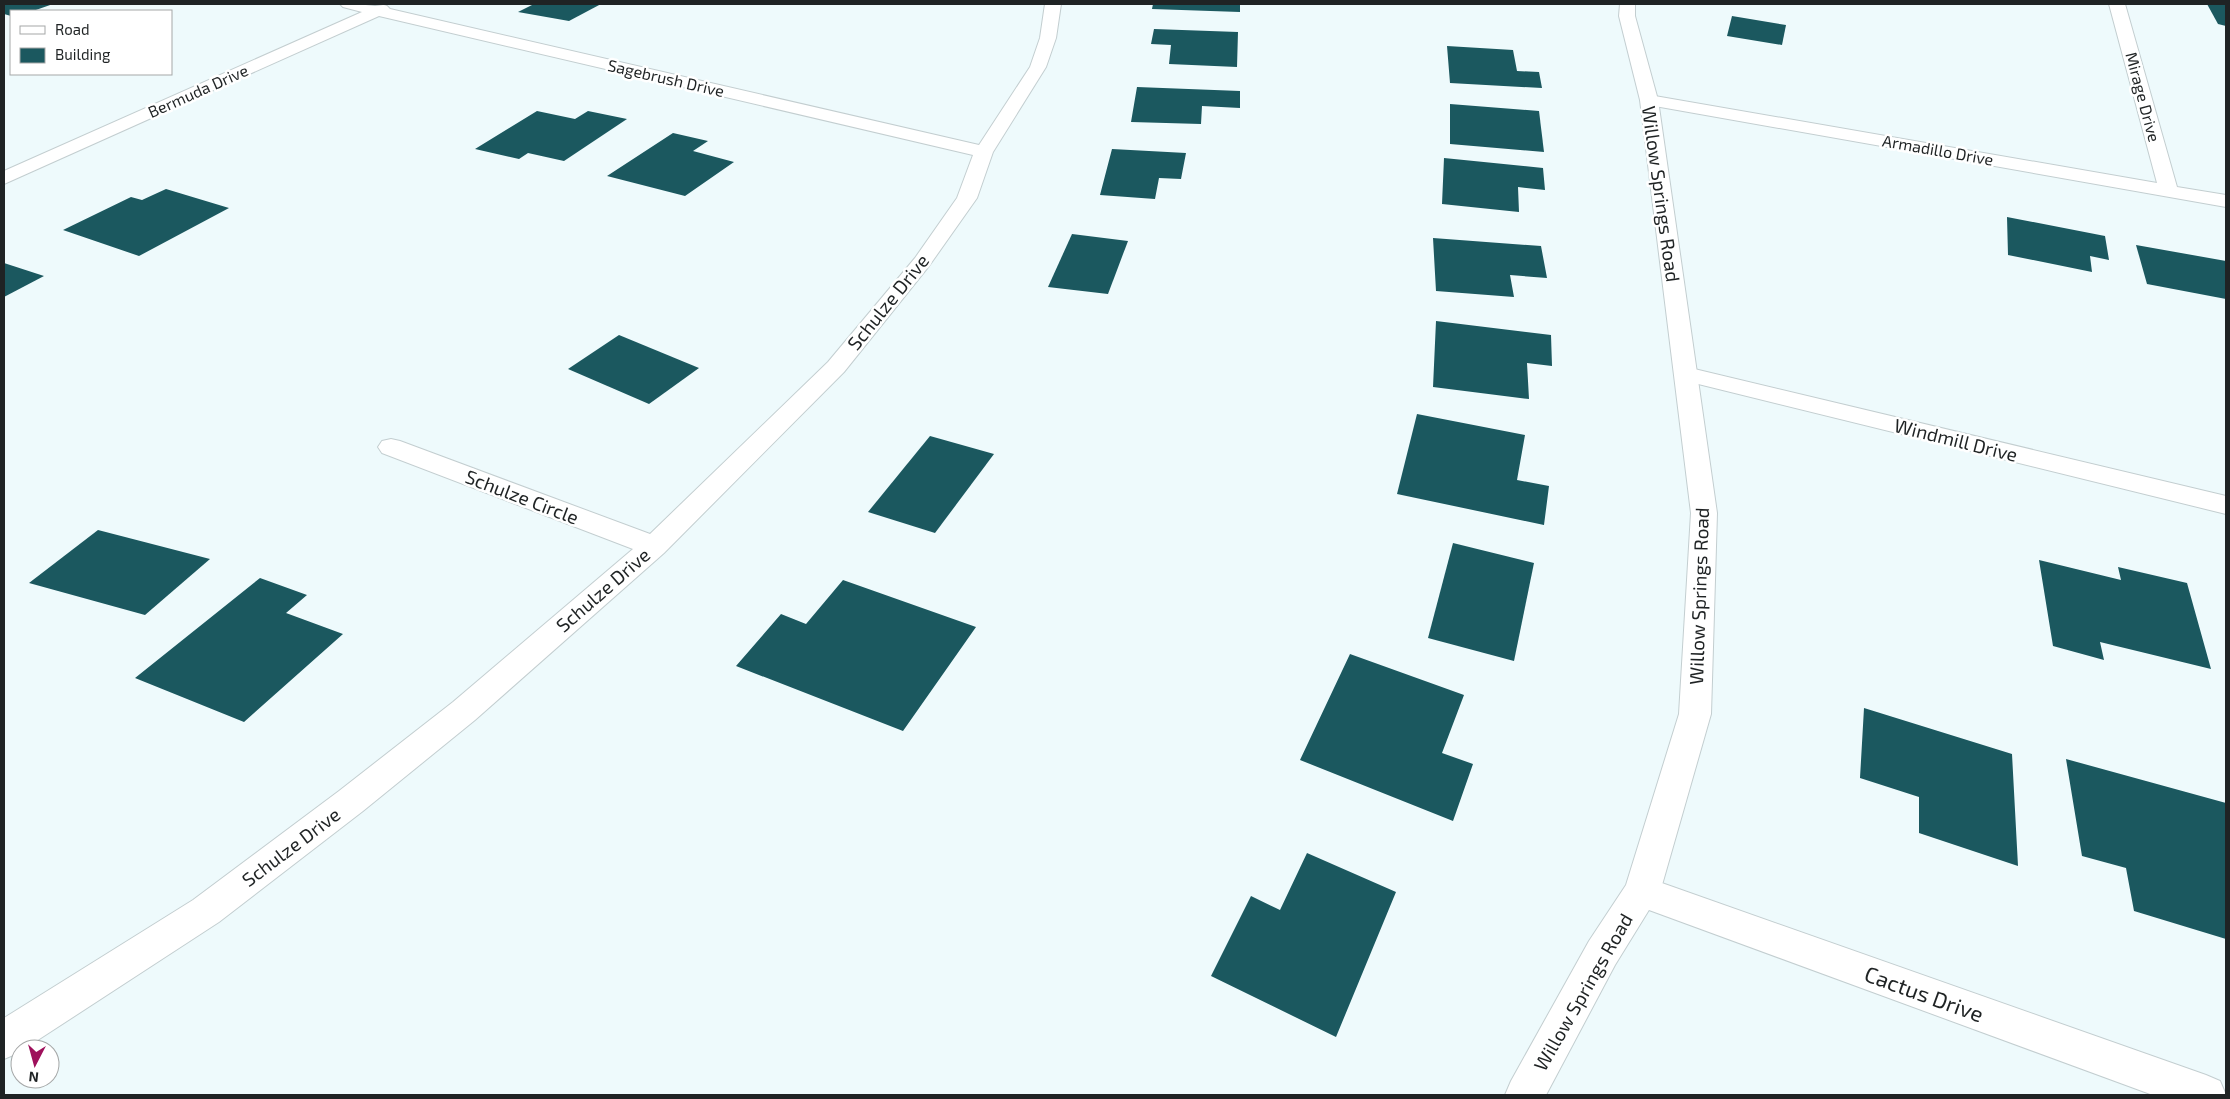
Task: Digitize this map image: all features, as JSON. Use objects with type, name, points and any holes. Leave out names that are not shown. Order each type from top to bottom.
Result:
[{"type":"street","name":"Sagebrush Drive","points":[[348,4],[385,7],[984,152]]},
{"type":"street","name":"Schulze Drive","points":[[4,1040],[206,911],[344,807],[464,711],[654,546],[836,367],[922,262],[968,198],[984,152],[1038,67],[1048,38],[1053,4]]},
{"type":"street","name":"Willow Springs Road","points":[[1525,1095],[1602,952],[1642,892],[1695,714],[1704,513],[1649,100],[1627,16],[1627,4]]},
{"type":"street","name":"Mirage Drive","points":[[2117,4],[2169,191]]},
{"type":"street","name":"Bermuda Drive","points":[[4,178],[385,7]]},
{"type":"street","name":"Armadillo Drive","points":[[1649,100],[2226,201]]},
{"type":"street","name":"Windmill Drive","points":[[1686,374],[2226,505]]},
{"type":"street","name":"Schulze Circle","points":[[391,447],[654,546]]},
{"type":"street","name":"Cactus Drive","points":[[1642,892],[2206,1095]]},
{"type":"building","points":[[4,4],[53,4],[36,10],[10,10],[10,16],[4,14]]},
{"type":"building","points":[[534,4],[601,4],[569,21],[518,12]]},
{"type":"building","points":[[1153,4],[1240,4],[1240,12],[1152,9]]},
{"type":"building","points":[[2207,4],[2226,4],[2226,26],[2218,24]]},
{"type":"building","points":[[1732,16],[1786,25],[1782,45],[1727,36]]},
{"type":"building","points":[[1154,29],[1238,32],[1237,67],[1169,64],[1171,45],[1151,44]]},
{"type":"building","points":[[1447,46],[1513,50],[1517,71],[1539,72],[1542,88],[1450,83]]},
{"type":"building","points":[[1137,87],[1240,91],[1240,108],[1202,106],[1201,124],[1131,122]]},
{"type":"building","points":[[1450,104],[1539,111],[1544,152],[1450,144]]},
{"type":"building","points":[[537,111],[575,119],[588,111],[627,119],[564,161],[528,153],[519,159],[475,149]]},
{"type":"building","points":[[673,133],[708,141],[693,151],[734,162],[685,196],[607,176]]},
{"type":"building","points":[[1112,149],[1186,153],[1181,179],[1159,178],[1155,199],[1100,195]]},
{"type":"building","points":[[1444,158],[1543,168],[1545,190],[1518,187],[1519,212],[1442,204]]},
{"type":"building","points":[[166,189],[229,208],[139,256],[63,230],[131,197],[142,200]]},
{"type":"building","points":[[2007,217],[2105,236],[2109,260],[2090,256],[2092,272],[2008,255]]},
{"type":"building","points":[[1072,234],[1128,241],[1108,294],[1048,287]]},
{"type":"building","points":[[1433,238],[1541,246],[1547,278],[1510,275],[1514,297],[1436,291]]},
{"type":"building","points":[[2136,245],[2226,261],[2226,299],[2147,284]]},
{"type":"building","points":[[4,263],[44,276],[4,297]]},
{"type":"building","points":[[1436,321],[1551,335],[1552,366],[1527,363],[1529,399],[1433,387]]},
{"type":"building","points":[[619,335],[699,368],[649,404],[568,369]]},
{"type":"building","points":[[1417,414],[1525,435],[1517,480],[1549,486],[1544,525],[1397,494]]},
{"type":"building","points":[[930,436],[994,454],[935,533],[868,512]]},
{"type":"building","points":[[98,530],[210,559],[145,615],[29,583]]},
{"type":"building","points":[[1453,543],[1534,563],[1514,661],[1428,638]]},
{"type":"building","points":[[2039,560],[2121,580],[2118,567],[2187,583],[2211,669],[2100,642],[2104,660],[2053,646]]},
{"type":"building","points":[[260,578],[307,595],[286,613],[343,634],[244,722],[135,678]]},
{"type":"building","points":[[843,580],[976,627],[903,731],[736,666],[781,614],[806,624]]},
{"type":"building","points":[[1350,654],[1464,695],[1442,753],[1473,764],[1453,821],[1300,760]]},
{"type":"building","points":[[1864,708],[2012,754],[2018,866],[1919,833],[1919,797],[1860,778]]},
{"type":"building","points":[[2066,759],[2226,803],[2226,939],[2134,911],[2126,868],[2082,856]]},
{"type":"building","points":[[1307,853],[1396,892],[1336,1037],[1211,976],[1251,896],[1280,910]]}]
